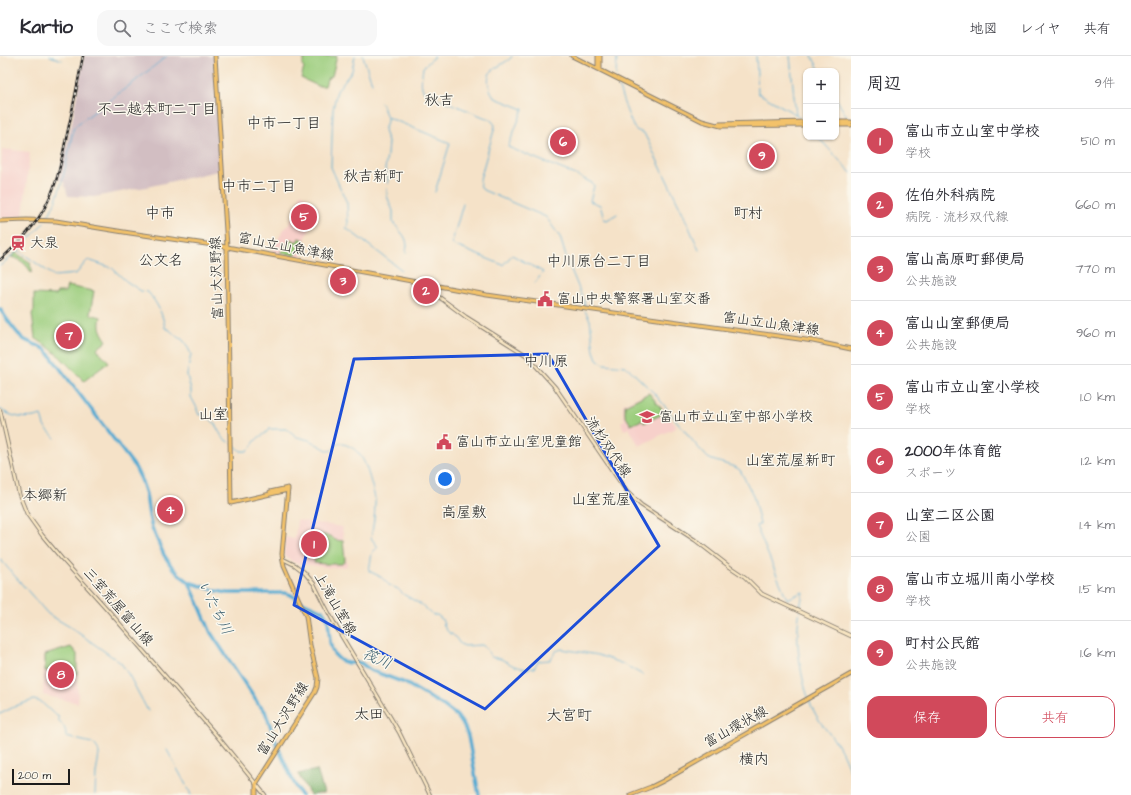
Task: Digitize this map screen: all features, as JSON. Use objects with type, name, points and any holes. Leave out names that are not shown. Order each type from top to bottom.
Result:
[{"type":"main road","name":"富山大沢野線","points":[[215,56],[227,247],[231,502],[288,489],[282,554],[284,566],[305,612],[318,682],[315,692],[256,784]]},
{"type":"main road","points":[[572,56],[697,119],[715,124],[803,124]]},
{"type":"main road","points":[[599,56],[599,70]]},
{"type":"main road","points":[[839,124],[851,124]]},
{"type":"main road","name":"富山立山魚津線","points":[[0,221],[56,221],[227,247],[487,295],[813,341],[851,349]]},
{"type":"main road","name":"流杉双代線","points":[[429,284],[431,291],[466,317],[524,352],[555,387],[626,490],[641,506],[695,540],[745,577],[762,594],[851,636]]},
{"type":"main road","name":"三室荒屋富山線","points":[[0,410],[19,494],[27,514],[42,535],[217,736],[265,795]]},
{"type":"main road","name":"上滝山室線","points":[[283,559],[304,572],[312,582],[327,611],[397,727],[430,795]]},
{"type":"main road","name":"富山環状線","points":[[630,795],[663,781],[851,674]]},
{"type":"main road","points":[[256,784],[256,795]]},
{"type":"highlighted area","points":[[548,354],[659,546],[485,709],[294,605],[354,359]]},
{"type":"shaded area","points":[[84,56],[214,56],[222,170],[94,197],[68,196],[64,182],[58,179],[72,122]]},
{"type":"shaded area","points":[[2,149],[30,152],[23,216],[21,217],[0,218]]},
{"type":"shaded area","points":[[301,193],[319,207],[307,233],[302,258],[271,253],[283,230],[288,226],[297,208]]},
{"type":"shaded area","name":"富山市立山室中部小学校","points":[[649,392],[677,427],[639,446],[629,428],[624,430],[621,422],[625,420],[623,414],[623,404]]},
{"type":"shaded area","points":[[297,520],[342,527],[347,566],[332,568],[295,563],[290,560],[284,554],[285,537],[295,539]]},
{"type":"shaded area","points":[[71,646],[77,653],[78,703],[43,695],[44,653]]},
{"type":"green space","points":[[305,56],[337,56],[332,76],[327,79],[325,86],[318,86],[301,78]]},
{"type":"green space","points":[[299,238],[305,240],[295,255],[280,253],[291,239],[297,242]]},
{"type":"green space","points":[[16,253],[31,263],[31,273],[23,262],[11,257]]},
{"type":"green space","points":[[67,286],[94,291],[90,314],[101,317],[101,329],[107,341],[97,349],[109,362],[84,381],[59,356],[35,338],[32,314],[34,310],[34,294],[56,295],[57,292],[65,292]]},
{"type":"green space","points":[[649,393],[665,413],[644,423],[642,420],[631,425],[625,415],[625,405]]},
{"type":"green space","points":[[316,534],[331,536],[335,540],[343,541],[345,560],[342,564],[314,563],[316,551],[313,551]]},
{"type":"green space","points":[[71,647],[77,654],[77,674],[45,671],[45,655]]},
{"type":"green space","points":[[317,770],[324,793],[310,795],[298,774]]},
{"type":"waterway","points":[[50,56],[62,60]]},
{"type":"waterway","points":[[46,219],[60,189],[75,126],[167,56]]},
{"type":"waterway","points":[[355,56],[352,71],[338,89],[336,94],[333,110],[331,167],[347,203],[348,224],[346,228],[402,270]]},
{"type":"waterway","points":[[363,56],[372,83]]},
{"type":"waterway","points":[[434,56],[423,68],[421,84],[425,93],[491,120],[495,125],[480,179],[482,189],[546,217],[560,237],[567,260],[584,301],[585,308]]},
{"type":"waterway","points":[[512,56],[492,71],[488,79],[490,90],[495,98],[523,109],[508,147],[592,183],[594,186],[590,201],[600,205],[604,219],[607,220],[617,214]]},
{"type":"waterway","points":[[616,76],[617,56]]},
{"type":"waterway","points":[[756,56],[758,93],[797,115],[802,120]]},
{"type":"waterway","points":[[790,56],[796,114]]},
{"type":"waterway","points":[[812,56],[818,68]]},
{"type":"waterway","points":[[617,80],[633,126],[636,130],[644,133],[682,211],[699,250]]},
{"type":"waterway","points":[[381,103],[387,117],[450,143],[435,192]]},
{"type":"waterway","points":[[839,103],[848,119]]},
{"type":"waterway","points":[[387,117],[384,131],[388,142],[385,170],[388,175],[387,196],[393,211],[393,222],[406,240],[406,253]]},
{"type":"waterway","points":[[821,140],[851,173]]},
{"type":"waterway","points":[[463,204],[452,242],[453,245],[503,265],[512,255],[543,272],[535,283]]},
{"type":"waterway","points":[[0,266],[18,250],[44,222]]},
{"type":"waterway","points":[[18,250],[54,276],[76,274],[88,260],[112,268],[126,281],[141,291],[148,292],[159,309],[165,328],[182,339],[191,354],[187,375],[191,397],[199,415],[203,414],[212,421],[222,437],[229,442]]},
{"type":"waterway","name":"いたち川","points":[[0,309],[18,334],[25,340],[46,350],[135,467],[146,494],[152,528],[164,555],[172,567],[189,582],[211,633],[259,705],[265,711],[277,745],[301,795]]},
{"type":"waterway","points":[[585,311],[590,320],[594,351],[597,359],[604,364],[626,366],[655,394],[708,458],[740,470],[753,495],[760,524],[756,526],[787,599],[803,592],[798,625],[798,647],[804,684],[811,706],[821,723],[838,745],[851,773]]},
{"type":"waterway","points":[[0,409],[15,416],[26,418],[41,415],[44,426],[55,438]]},
{"type":"waterway","points":[[232,443],[241,451],[247,451],[256,440],[269,429],[287,429],[297,437],[309,440],[329,451],[339,443],[347,445],[358,453],[365,465],[375,500],[371,538],[378,547],[372,553],[369,571],[381,577],[389,585],[398,589],[403,594],[422,605],[433,615],[437,615],[442,619],[445,628],[460,644],[465,646],[482,645],[486,648],[491,657],[501,659],[514,666],[526,669],[534,668],[538,661],[550,660],[556,651],[562,649],[598,655],[623,664],[643,675]]},
{"type":"waterway","points":[[0,559],[48,614],[70,627],[121,663],[148,711]]},
{"type":"waterway","name":"筏川","points":[[189,582],[228,593],[285,593],[323,611],[328,619],[332,650],[340,660],[348,663],[361,663],[370,670],[405,683],[444,706],[457,716],[464,726],[468,736],[479,795]]},
{"type":"waterway","points":[[0,714],[18,705],[34,700],[41,702],[58,716],[59,722],[65,729],[66,737],[95,745],[99,754],[95,795]]},
{"type":"waterway","points":[[167,750],[186,785]]},
{"type":"waterway","points":[[188,788],[191,795]]},
{"type":"railway","points":[[0,260],[33,226],[44,210],[51,194],[60,165],[83,56]]},
{"type":"place","name":"2000年体育館","points":[[563,142]]},
{"type":"place","name":"町村公民館","points":[[762,156]]},
{"type":"place","name":"富山市立山室小学校","points":[[304,217]]},
{"type":"place","name":"大泉","points":[[18,243]]},
{"type":"place","name":"富山高原町郵便局","points":[[343,281]]},
{"type":"place","name":"佐伯外科病院","points":[[426,291]]},
{"type":"place","name":"富山中央警察署山室交番","points":[[545,299]]},
{"type":"place","name":"山室二区公園","points":[[69,336]]},
{"type":"place","name":"富山市立山室中部小学校","points":[[647,417]]},
{"type":"place","name":"富山市立山室児童館","points":[[444,442]]},
{"type":"place","name":"富山山室郵便局","points":[[170,510]]},
{"type":"place","name":"富山市立山室中学校","points":[[314,544]]},
{"type":"place","name":"富山市立堀川南小学校","points":[[61,675]]},
{"type":"district","name":"秋吉","points":[[439,100]]},
{"type":"district","name":"不二越本町二丁目","points":[[157,109]]},
{"type":"district","name":"中市一丁目","points":[[284,123]]},
{"type":"district","name":"秋吉新町","points":[[373,176]]},
{"type":"district","name":"中市二丁目","points":[[259,186]]},
{"type":"district","name":"中市","points":[[160,213]]},
{"type":"district","name":"町村","points":[[748,213]]},
{"type":"district","name":"公文名","points":[[161,260]]},
{"type":"district","name":"中川原台二丁目","points":[[599,261]]},
{"type":"district","name":"中川原","points":[[546,361]]},
{"type":"district","name":"山室","points":[[213,414]]},
{"type":"district","name":"山室荒屋新町","points":[[790,460]]},
{"type":"district","name":"本郷新","points":[[45,495]]},
{"type":"district","name":"山室荒屋","points":[[601,499]]},
{"type":"district","name":"高屋敷","points":[[464,512]]},
{"type":"district","name":"太田","points":[[369,714]]},
{"type":"district","name":"大宮町","points":[[569,715]]},
{"type":"district","name":"横内","points":[[754,759]]}]
